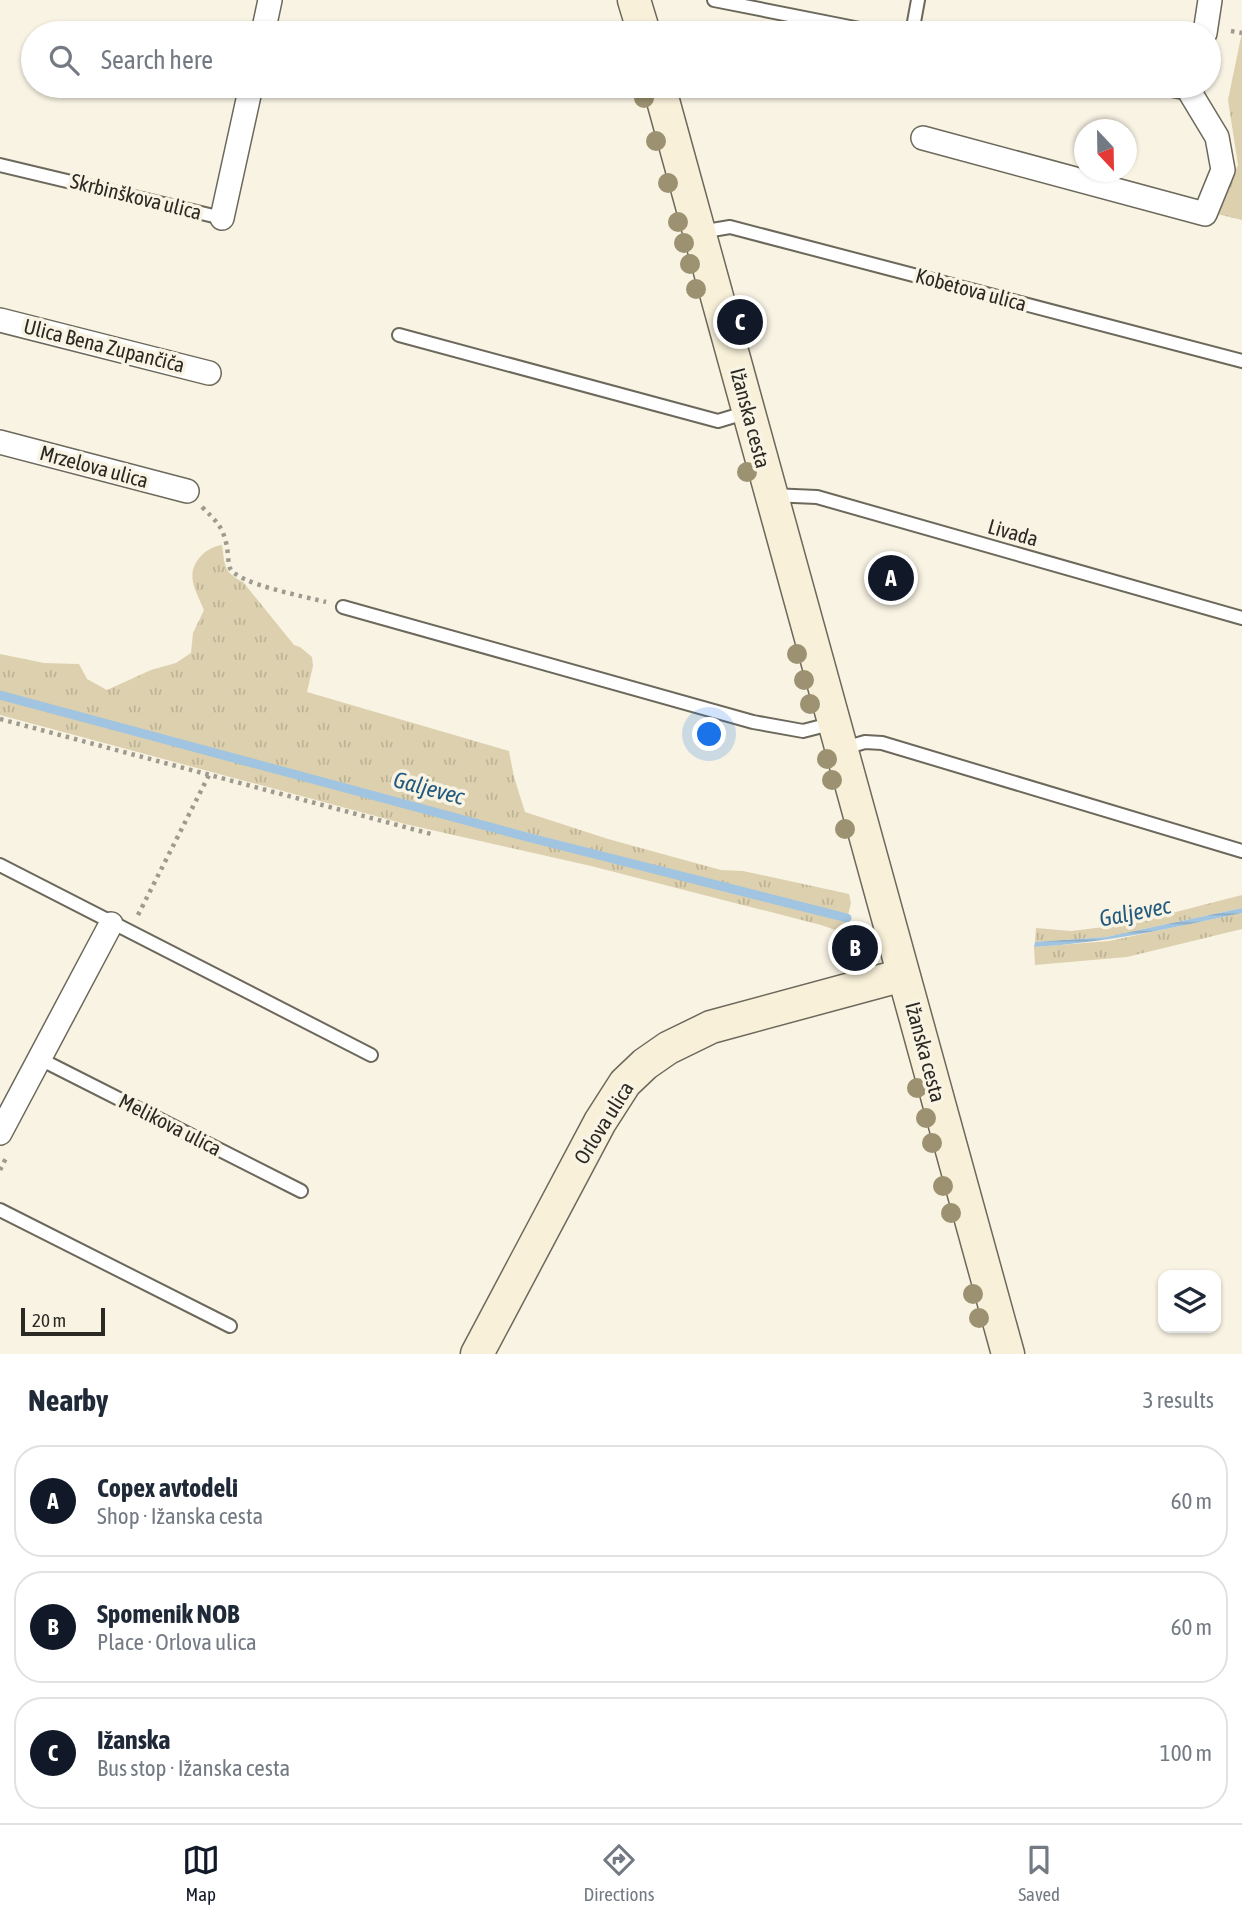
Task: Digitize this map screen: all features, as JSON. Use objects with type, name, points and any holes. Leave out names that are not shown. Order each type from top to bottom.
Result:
[{"type":"main road","points":[[634,0],[640,21]]},
{"type":"main road","name":"Ižanska cesta","points":[[662,98],[1008,1354]]},
{"type":"main road","name":"Orlova ulica","points":[[477,1354],[600,1122],[625,1083],[645,1064],[668,1048],[711,1027],[903,975]]},
{"type":"street","points":[[266,21],[270,0]]},
{"type":"street","points":[[1207,21],[1210,0]]},
{"type":"street","name":"Skrbinškova ulica","points":[[222,218],[248,98]]},
{"type":"street","points":[[923,138],[1205,214],[1223,170],[1217,137],[1196,98]]},
{"type":"street","name":"Ulica Bena Zupančiča","points":[[0,320],[209,373]]},
{"type":"street","name":"Mrzelova ulica","points":[[0,442],[187,491]]},
{"type":"street","points":[[2,1123],[40,1059],[111,924]]},
{"type":"lane","points":[[714,0],[820,21]]},
{"type":"lane","points":[[914,21],[918,0]]},
{"type":"lane","name":"Skrbinškova ulica","points":[[0,164],[222,218]]},
{"type":"lane","name":"Kobetova ulica","points":[[699,232],[730,227],[1242,361]]},
{"type":"lane","points":[[399,335],[718,421],[748,412]]},
{"type":"lane","name":"Livada","points":[[771,495],[817,497],[1242,618]]},
{"type":"lane","points":[[343,607],[753,722],[882,743],[1242,851]]},
{"type":"lane","points":[[0,865],[371,1055]]},
{"type":"lane","name":"Melikova ulica","points":[[40,1059],[301,1191]]},
{"type":"lane","points":[[0,1210],[230,1326]]},
{"type":"path","points":[[187,491],[217,519],[226,542],[230,568],[235,574],[248,581],[343,607]]},
{"type":"path","points":[[0,719],[431,834]]},
{"type":"green space","points":[[1242,32],[1242,220],[1217,214],[1238,165],[1228,100]]},
{"type":"green space","points":[[222,545],[228,571],[243,582],[294,645],[312,657],[313,666],[307,692],[509,751],[525,812],[608,839],[721,870],[743,871],[849,894],[851,903],[848,915],[334,783],[0,693],[0,654],[44,663],[79,664],[87,679],[107,690],[151,670],[176,663],[191,653],[193,633],[204,610],[193,582],[193,569],[204,553]]},
{"type":"green space","points":[[0,696],[331,787],[847,921],[847,934],[591,866],[405,824],[0,715]]},
{"type":"green space","points":[[1242,895],[1242,908],[1106,937],[1035,942],[1036,928],[1071,931],[1129,924]]},
{"type":"green space","points":[[1242,913],[1242,929],[1127,957],[1035,965],[1034,947],[1109,941]]},
{"type":"water","name":"Galjevec","points":[[1242,908],[1242,913],[1165,929],[1087,942],[1034,947],[1035,942],[1106,937]]},
{"type":"waterway","name":"Galjevec","points":[[0,695],[527,837],[847,918]]},
{"type":"place","name":"Ižanska","points":[[740,322]]},
{"type":"place","name":"Copex avtodeli","points":[[891,578]]},
{"type":"place","name":"Spomenik NOB","points":[[855,948]]}]
